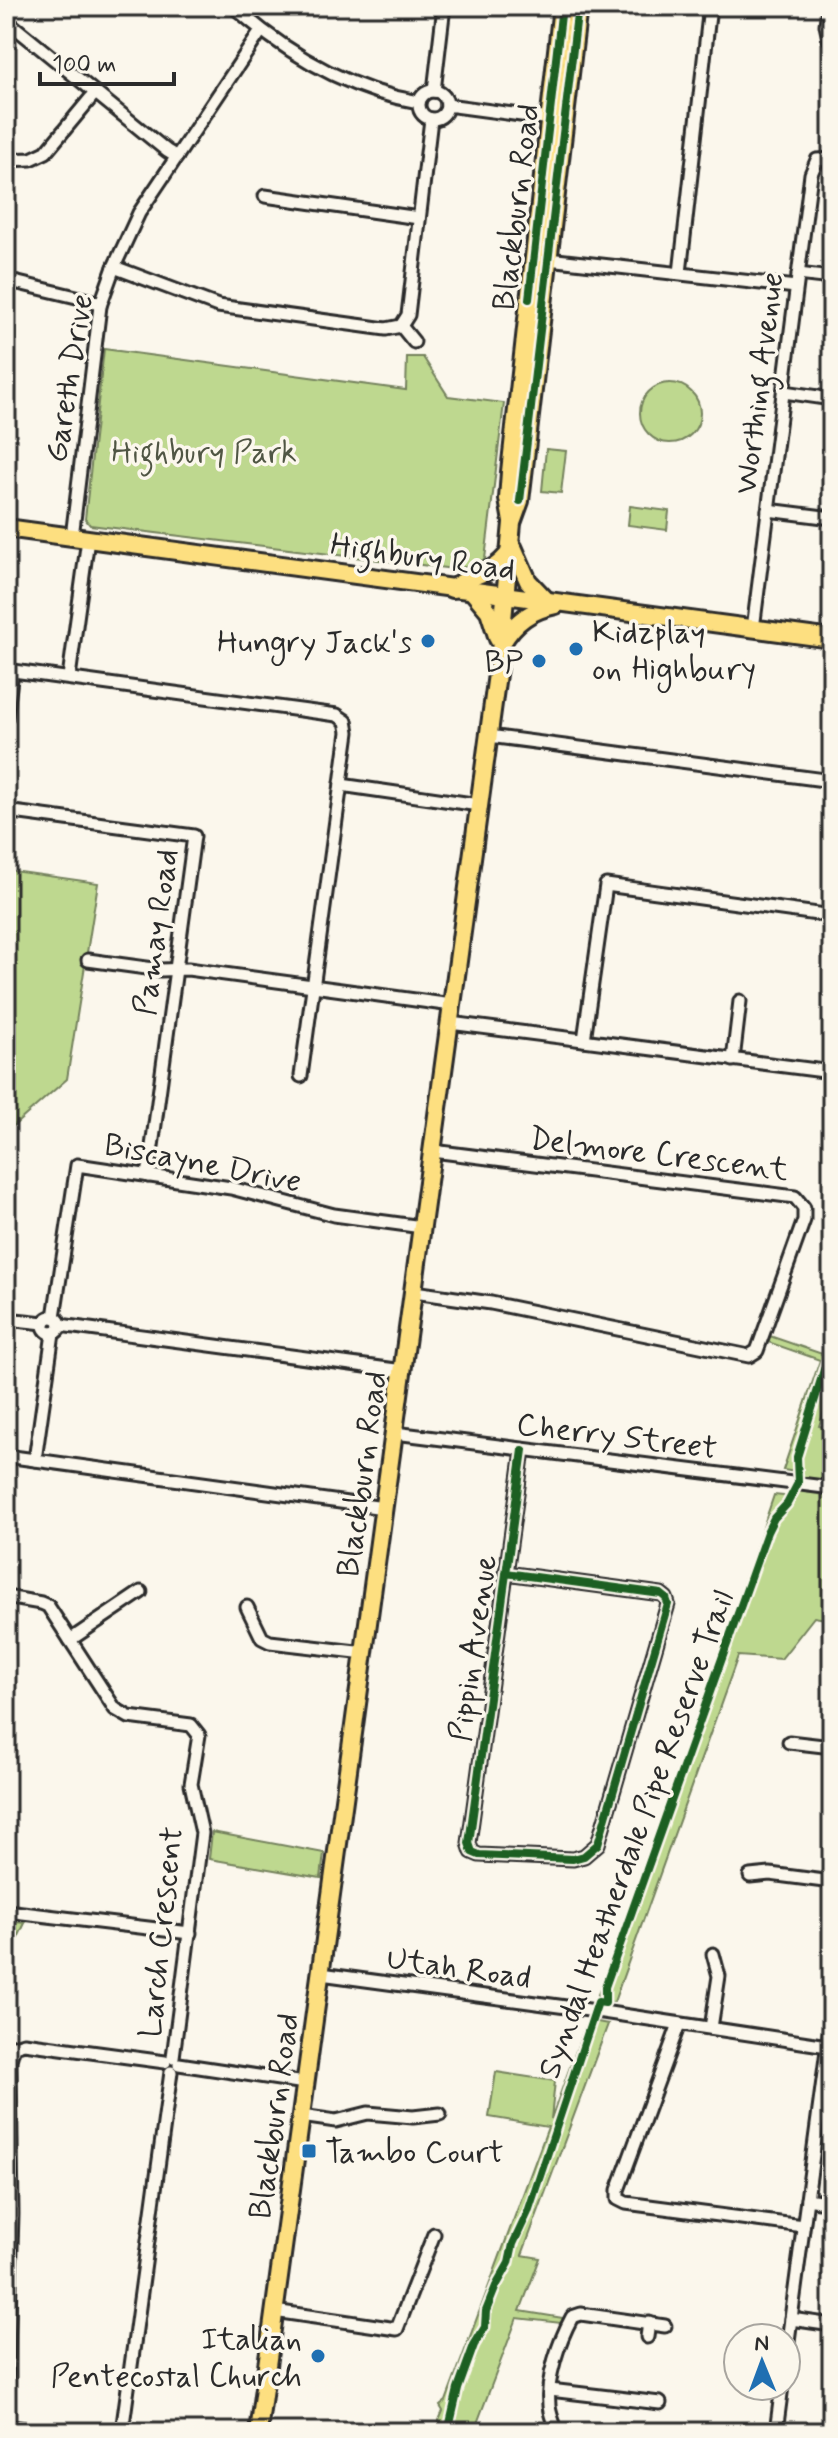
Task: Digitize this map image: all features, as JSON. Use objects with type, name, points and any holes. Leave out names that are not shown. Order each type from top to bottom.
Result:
[{"type":"main road","name":"Blackburn Road","points":[[557,120],[562,6]]},
{"type":"main road","name":"Blackburn Road","points":[[261,2428],[274,2311],[489,736],[512,523],[508,499],[510,472],[541,258],[557,120],[578,6]]},
{"type":"main road","name":"Highbury Road","points":[[6,528],[832,639]]},
{"type":"main road","points":[[452,589],[464,579],[499,566],[510,547]]},
{"type":"main road","points":[[500,648],[508,633],[524,616],[554,603],[528,581],[510,547]]},
{"type":"main road","points":[[473,592],[494,621],[500,648]]},
{"type":"main road","points":[[6,2429],[29,2432]]},
{"type":"street","points":[[233,6],[261,31],[303,60],[354,84],[398,99],[419,102]]},
{"type":"street","points":[[434,91],[444,6]]},
{"type":"street","points":[[680,273],[710,6]]},
{"type":"street","points":[[828,6],[826,25],[832,41]]},
{"type":"street","points":[[6,20],[177,157]]},
{"type":"street","name":"Gareth Drive","points":[[69,677],[100,306],[139,213],[261,31]]},
{"type":"street","points":[[434,91],[446,99],[447,105],[445,113],[431,119],[424,116],[419,102],[422,96],[434,91]]},
{"type":"street","points":[[6,160],[31,159],[46,152],[95,93]]},
{"type":"street","points":[[447,105],[557,120]]},
{"type":"street","points":[[114,267],[218,306],[386,329],[401,326],[408,315],[431,119]]},
{"type":"street","name":"Worthing Avenue","points":[[753,629],[811,174],[817,160],[832,159]]},
{"type":"street","points":[[265,196],[419,218]]},
{"type":"street","points":[[541,258],[796,287]]},
{"type":"street","points":[[798,274],[832,278]]},
{"type":"street","points":[[6,280],[93,301],[100,306]]},
{"type":"street","points":[[401,326],[414,342]]},
{"type":"street","points":[[784,392],[832,399]]},
{"type":"street","points":[[768,510],[832,518]]},
{"type":"street","points":[[6,719],[9,670],[337,715],[346,721],[348,732],[301,1076]]},
{"type":"street","points":[[489,736],[832,781]]},
{"type":"street","points":[[341,785],[479,805]]},
{"type":"street","name":"Pamay Road","points":[[6,811],[194,836],[148,1176]]},
{"type":"street","points":[[584,1040],[606,885],[832,916]]},
{"type":"street","points":[[88,960],[161,970],[188,969],[452,1005]]},
{"type":"street","points":[[733,1060],[740,1001]]},
{"type":"street","points":[[450,1023],[832,1072]]},
{"type":"street","name":"Delmore Crescent","points":[[414,1292],[491,1303],[749,1356],[757,1351],[804,1220],[804,1208],[795,1197],[433,1151]]},
{"type":"street","name":"Biscayne Drive","points":[[53,1325],[77,1165],[231,1188],[334,1215],[422,1227]]},
{"type":"street","points":[[6,1319],[403,1371]]},
{"type":"street","points":[[35,1460],[53,1325]]},
{"type":"street","name":"Cherry Street","points":[[395,1433],[832,1488]]},
{"type":"street","name":"Pippin Avenue","points":[[506,1573],[661,1594],[668,1604],[598,1844],[584,1856],[573,1859],[479,1855],[472,1852],[469,1843],[506,1573],[523,1450]]},
{"type":"street","points":[[6,1456],[384,1508]]},
{"type":"street","points":[[70,1640],[141,1592]]},
{"type":"street","name":"Larch Crescent","points":[[6,1597],[48,1606],[115,1709],[129,1717],[191,1725],[199,1735],[191,1784],[202,1833],[122,2432]]},
{"type":"street","points":[[247,1607],[262,1638],[270,1642],[365,1653]]},
{"type":"street","points":[[789,1742],[832,1747]]},
{"type":"street","points":[[750,1876],[770,1874],[832,1882]]},
{"type":"street","points":[[6,1911],[190,1933]]},
{"type":"street","points":[[711,2028],[719,1976],[713,1954]]},
{"type":"street","name":"Utah Road","points":[[321,1974],[828,2046]]},
{"type":"street","points":[[791,2322],[832,2013]]},
{"type":"street","points":[[679,2024],[618,2190],[618,2199],[626,2203],[803,2226]]},
{"type":"street","points":[[6,2418],[12,2214],[10,2060],[14,2046],[24,2043],[305,2083]]},
{"type":"street","points":[[301,2116],[336,2121],[368,2113],[413,2117],[440,2114]]},
{"type":"street","points":[[807,2199],[832,2203]]},
{"type":"street","points":[[274,2311],[397,2329],[434,2234]]},
{"type":"street","points":[[557,2432],[549,2407],[550,2390],[553,2369],[572,2317],[581,2314],[665,2326]]},
{"type":"street","points":[[791,2319],[832,2325]]},
{"type":"street","points":[[647,2337],[649,2323]]},
{"type":"street","points":[[550,2390],[660,2403]]},
{"type":"street","points":[[776,2432],[780,2402]]},
{"type":"green space","name":"Highbury Park","points":[[104,349],[406,390],[407,357],[423,357],[448,396],[504,403],[485,559],[472,566],[454,569],[90,525],[85,519]]},
{"type":"green space","points":[[670,383],[682,385],[691,392],[698,401],[698,425],[691,434],[682,441],[670,443],[658,441],[649,434],[642,425],[640,413],[642,401],[649,392],[658,385]]},
{"type":"green space","points":[[546,449],[566,451],[561,493],[542,491]]},
{"type":"green space","points":[[630,506],[669,511],[667,530],[628,525]]},
{"type":"green space","points":[[6,870],[98,883],[67,1079],[10,1129],[8,1144],[6,1144]]},
{"type":"green space","points":[[832,1326],[832,1388],[819,1426],[832,1428],[832,1620],[814,1617],[781,1659],[738,1656],[614,2002],[596,2000],[701,1710],[774,1495],[794,1497],[803,1473],[783,1470],[820,1360],[765,1341],[767,1335],[822,1354]]},
{"type":"green space","points":[[212,1832],[324,1853],[321,1878],[209,1859]]},
{"type":"green space","points":[[6,1921],[25,1923],[6,1963]]},
{"type":"green space","points":[[587,2020],[608,2024],[522,2255],[540,2258],[520,2311],[563,2318],[561,2323],[517,2318],[476,2426],[458,2432],[434,2432],[443,2411],[440,2406],[446,2401],[548,2127],[489,2117],[496,2072],[555,2081],[551,2119]]},
{"type":"cycle path","points":[[529,299],[562,6]]},
{"type":"cycle path","points":[[520,501],[578,6]]},
{"type":"cycle path","name":"Syndal Heatherdale Pipe Reserve Trail","points":[[448,2432],[458,2389],[474,2345],[485,2327],[486,2311],[509,2263],[513,2244],[528,2212],[598,2002],[605,2003],[605,1987],[767,1532],[798,1483],[797,1457],[832,1344]]},
{"type":"cycle path","name":"Syndal Heatherdale Pipe Reserve Trail","points":[[506,1573],[661,1594],[668,1604],[598,1844],[584,1856],[573,1859],[479,1855],[472,1852],[469,1843],[523,1450]]},
{"type":"place","name":"Hungry Jack's","points":[[428,641]]},
{"type":"place","name":"Kidzplay on Highbury","points":[[576,649]]},
{"type":"place","name":"BP","points":[[539,661]]},
{"type":"place","name":"Tambo Court","points":[[309,2151]]},
{"type":"place","name":"Italian Pentecostal Church","points":[[318,2356]]}]
